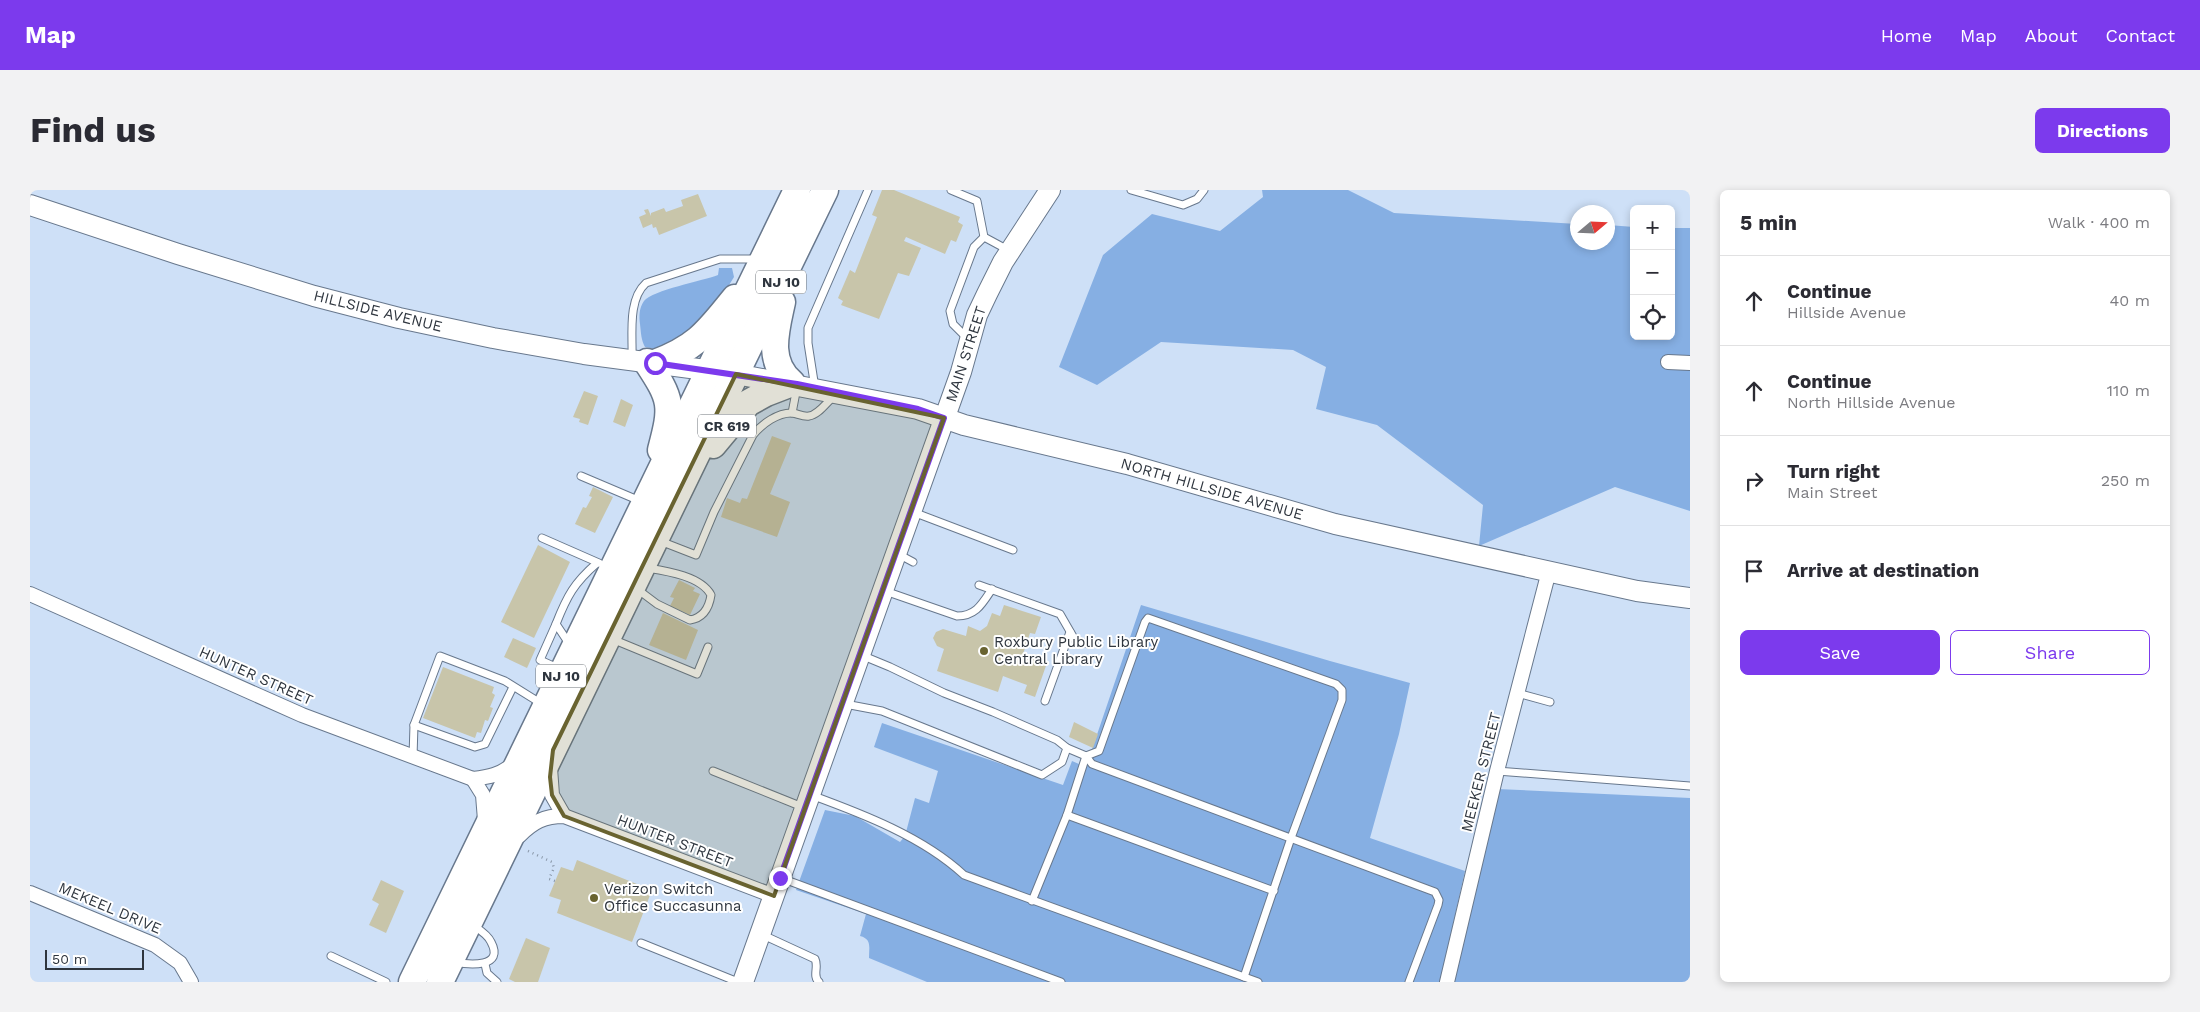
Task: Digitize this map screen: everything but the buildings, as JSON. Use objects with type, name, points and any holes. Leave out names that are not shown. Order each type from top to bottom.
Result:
[{"type":"highway","name":"NJ 10","points":[[412,982],[506,846],[523,755],[569,661],[622,569],[655,539],[679,490],[724,372],[771,265],[797,190]]},
{"type":"highway","name":"NJ 10","points":[[771,265],[825,190]]},
{"type":"highway","points":[[646,502],[665,435],[669,408],[664,388],[645,362],[681,352],[700,340],[771,265]]},
{"type":"highway","points":[[771,265],[774,345],[781,370],[801,385]]},
{"type":"highway","name":"NJ 10","points":[[445,971],[554,750],[607,637],[622,569],[646,502],[724,372]]},
{"type":"highway","name":"CR 619","points":[[679,490],[737,414],[748,403],[766,393],[801,385]]},
{"type":"main road","name":"MAIN STREET","points":[[744,982],[944,418],[978,315],[1010,251],[1050,190]]},
{"type":"main road","name":"HILLSIDE AVENUE","points":[[30,204],[196,260],[314,296],[399,318],[493,338],[645,362],[724,372]]},
{"type":"main road","name":"NORTH HILLSIDE AVENUE","points":[[724,372],[801,385],[918,409],[964,425],[1127,464],[1334,524],[1636,591],[1690,598]]},
{"type":"street","points":[[1668,362],[1690,363]]},
{"type":"street","name":"MEEKER STREET","points":[[1447,982],[1497,771],[1549,571]]},
{"type":"street","name":"HUNTER STREET","points":[[30,594],[302,715],[473,779]]},
{"type":"street","points":[[554,750],[550,777],[552,796],[564,816]]},
{"type":"street","points":[[473,779],[501,773],[523,755]]},
{"type":"street","points":[[473,779],[480,788],[506,846]]},
{"type":"street","name":"HUNTER STREET","points":[[506,846],[534,822],[549,816],[564,816],[777,887]]},
{"type":"street","name":"MEKEEL DRIVE","points":[[30,893],[155,945],[180,963],[191,982]]},
{"type":"lane","points":[[792,413],[801,385],[808,344],[808,328],[868,190]]},
{"type":"lane","points":[[951,190],[977,201],[984,237]]},
{"type":"lane","points":[[1130,190],[1183,205],[1197,199],[1204,190]]},
{"type":"lane","points":[[984,237],[1010,251]]},
{"type":"lane","points":[[970,341],[953,324],[950,311],[974,247],[984,237]]},
{"type":"lane","points":[[645,362],[635,301],[640,288],[646,283],[720,259],[771,265]]},
{"type":"lane","points":[[655,539],[696,555],[714,512],[753,435],[770,420],[792,413],[808,417],[816,413],[837,393]]},
{"type":"lane","points":[[581,476],[646,502]]},
{"type":"lane","points":[[910,511],[1014,550]]},
{"type":"lane","points":[[542,538],[622,569],[674,573],[697,582],[708,590],[711,595],[708,607],[698,618],[690,620],[657,604],[622,569]]},
{"type":"lane","points":[[896,553],[913,562]]},
{"type":"lane","points":[[556,624],[569,661],[540,660],[567,599],[578,580],[622,569]]},
{"type":"lane","points":[[979,585],[1060,614],[1074,640],[1088,644]]},
{"type":"lane","points":[[882,590],[957,616],[966,616],[979,610],[992,589]]},
{"type":"lane","points":[[1086,756],[1099,751],[1148,618],[1336,684],[1342,690],[1342,700],[1291,838],[1244,977]]},
{"type":"lane","points":[[1045,700],[1070,632]]},
{"type":"lane","points":[[607,637],[697,674],[708,647]]},
{"type":"lane","points":[[860,654],[890,666],[944,694],[993,712],[1057,740],[1067,748],[1086,756],[1092,764],[1435,892],[1439,900],[1438,905],[1409,982]]},
{"type":"lane","points":[[413,757],[414,725],[440,656],[505,681],[547,706]]},
{"type":"lane","points":[[414,725],[475,747],[485,744],[513,687]]},
{"type":"lane","points":[[1517,693],[1550,702]]},
{"type":"lane","points":[[842,703],[882,711],[1042,775],[1062,762],[1067,748]]},
{"type":"lane","points":[[1032,901],[1066,815],[1086,756]]},
{"type":"lane","points":[[713,771],[808,801],[855,811],[938,853],[964,875],[1258,982]]},
{"type":"lane","points":[[1497,771],[1690,786]]},
{"type":"lane","points":[[1066,815],[1274,892]]},
{"type":"lane","points":[[777,887],[1061,982]]},
{"type":"lane","points":[[445,971],[465,964],[485,964],[491,960],[494,952],[491,942],[470,921]]},
{"type":"lane","points":[[760,934],[815,959],[817,963],[816,976],[819,982]]},
{"type":"lane","points":[[641,942],[744,982]]},
{"type":"lane","points":[[332,956],[385,982]]},
{"type":"lane","points":[[485,964],[486,973],[498,982]]},
{"type":"path","points":[[506,846],[552,862],[554,868],[550,879],[555,881]]},
{"type":"highlighted area","points":[[736,374],[944,418],[774,896],[564,816],[552,795],[550,777],[553,750]]},
{"type":"shaded area","points":[[1262,190],[1348,190],[1394,213],[1570,224],[1570,250],[1615,250],[1615,226],[1630,227],[1630,340],[1675,340],[1675,228],[1690,228],[1690,511],[1615,487],[1479,546],[1483,505],[1377,425],[1316,409],[1326,367],[1293,350],[1161,342],[1097,385],[1059,367],[1103,255],[1152,214],[1220,231],[1263,197]]},
{"type":"shaded area","points":[[719,268],[732,268],[734,277],[710,316],[662,350],[645,347],[641,336],[640,318],[640,309],[644,301],[657,293],[718,275]]},
{"type":"shaded area","points":[[1141,605],[1410,683],[1399,734],[1370,838],[1465,871],[1440,982],[927,982],[869,958],[868,941],[860,936],[866,914],[796,890],[825,810],[855,816],[900,842],[905,836],[915,798],[929,803],[938,771],[874,747],[882,723],[1063,785],[1072,761],[1086,767]]},
{"type":"shaded area","points":[[1497,789],[1690,798],[1690,982],[1454,982]]},
{"type":"place","name":"Roxbury Public Library Central Library","points":[[984,651]]},
{"type":"place","name":"Verizon Switch Office Succasunna","points":[[594,898]]},
{"type":"route","points":[[655,363],[797,384],[918,409],[944,418],[780,878]]}]
